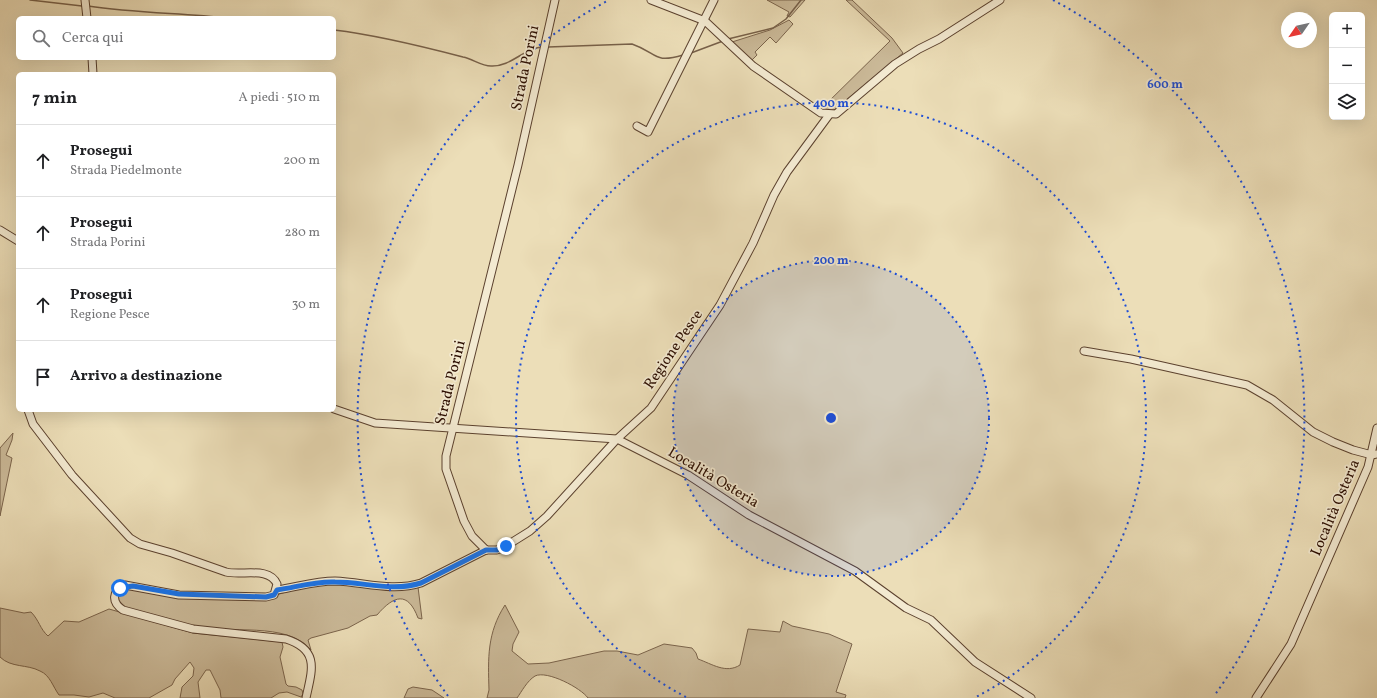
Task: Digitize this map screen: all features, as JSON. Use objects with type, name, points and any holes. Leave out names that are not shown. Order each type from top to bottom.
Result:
[{"type":"street","name":"Strada Porini","points":[[486,550],[469,531],[446,470],[446,456],[454,428],[555,0]]},
{"type":"street","points":[[651,0],[704,22],[753,66],[821,113],[829,115],[836,114],[884,73],[910,54],[939,39],[1000,0]]},
{"type":"street","points":[[636,126],[648,132],[714,0]]},
{"type":"street","points":[[85,4],[87,16]]},
{"type":"street","points":[[92,60],[93,72]]},
{"type":"street","name":"Regione Pesce","points":[[486,550],[497,550],[530,531],[547,516],[617,439],[651,408],[704,329],[753,244],[774,195],[787,172],[829,115]]},
{"type":"street","points":[[0,230],[16,240]]},
{"type":"street","name":"Località Osteria","points":[[1084,351],[1131,359],[1247,385],[1272,400],[1314,432],[1334,442],[1374,454],[1291,644],[1256,698]]},
{"type":"street","name":"Località Osteria","points":[[336,410],[375,423],[617,439],[688,475],[748,515],[855,571],[906,608],[931,620],[975,662],[1031,698]]},
{"type":"street","points":[[29,412],[33,424],[72,475],[130,538],[144,545],[226,572],[235,574],[263,573],[270,575],[277,584],[277,590],[274,595],[266,597],[179,594],[126,586],[120,588],[115,593],[114,599],[118,607],[123,610],[193,629],[286,639],[298,643],[309,655],[312,663],[312,672],[306,698]]},
{"type":"street","points":[[1374,454],[1377,428]]},
{"type":"street","points":[[277,590],[319,582],[336,582],[395,588],[410,586],[421,583],[486,550]]},
{"type":"shaded area","points":[[767,0],[805,0],[790,17],[787,16],[789,12]]},
{"type":"shaded area","points":[[846,0],[852,0],[892,38],[903,53],[834,110],[825,111],[821,109],[890,41]]},
{"type":"shaded area","points":[[789,20],[793,24],[776,43],[770,37],[755,52],[757,55],[752,60],[732,42],[770,30]]},
{"type":"shaded area","points":[[13,433],[6,455],[12,458],[0,516],[0,448]]},
{"type":"shaded area","points":[[322,584],[418,587],[422,619],[418,618],[410,603],[400,599],[395,600],[383,608],[377,615],[370,616],[348,628],[311,638],[308,640],[311,650],[300,641],[287,635],[256,630],[208,629],[194,627],[124,607],[117,600],[119,592],[128,588],[171,597],[276,595],[306,586]]},
{"type":"shaded area","points":[[505,605],[519,632],[513,644],[512,651],[528,664],[549,663],[604,651],[617,651],[638,655],[664,644],[692,648],[698,659],[719,667],[730,669],[740,665],[748,629],[780,632],[783,621],[792,626],[829,634],[852,644],[836,692],[846,695],[845,698],[588,698],[563,681],[540,675],[535,676],[525,686],[517,698],[487,698],[489,690],[490,646],[499,615]]},
{"type":"shaded area","points":[[0,608],[24,613],[31,612],[48,636],[64,621],[79,622],[109,609],[193,633],[282,642],[283,647],[280,657],[286,684],[302,690],[303,694],[301,697],[287,692],[279,693],[271,698],[221,698],[220,690],[210,670],[206,670],[198,682],[200,698],[180,698],[182,687],[193,676],[194,668],[190,662],[175,679],[172,685],[149,698],[115,698],[103,693],[89,697],[59,695],[49,678],[43,673],[30,667],[9,663],[0,657]]},
{"type":"shaded area","points":[[413,687],[432,690],[444,698],[404,698],[408,689]]},
{"type":"waterway","points":[[30,0],[82,6]]},
{"type":"waterway","points":[[728,39],[773,28],[786,19],[801,0]]},
{"type":"waterway","points":[[88,6],[205,16]]},
{"type":"waterway","points":[[336,30],[415,45],[467,58],[484,65],[491,66],[505,64],[535,48],[542,47]]},
{"type":"waterway","points":[[691,53],[723,41]]},
{"type":"waterway","points":[[548,47],[632,44],[661,58],[683,55]]},
{"type":"route","points":[[120,588],[133,586],[166,593],[266,597],[274,595],[277,590],[302,584],[319,582],[336,582],[395,588],[421,583],[477,556],[486,550],[497,550],[506,546]]}]
